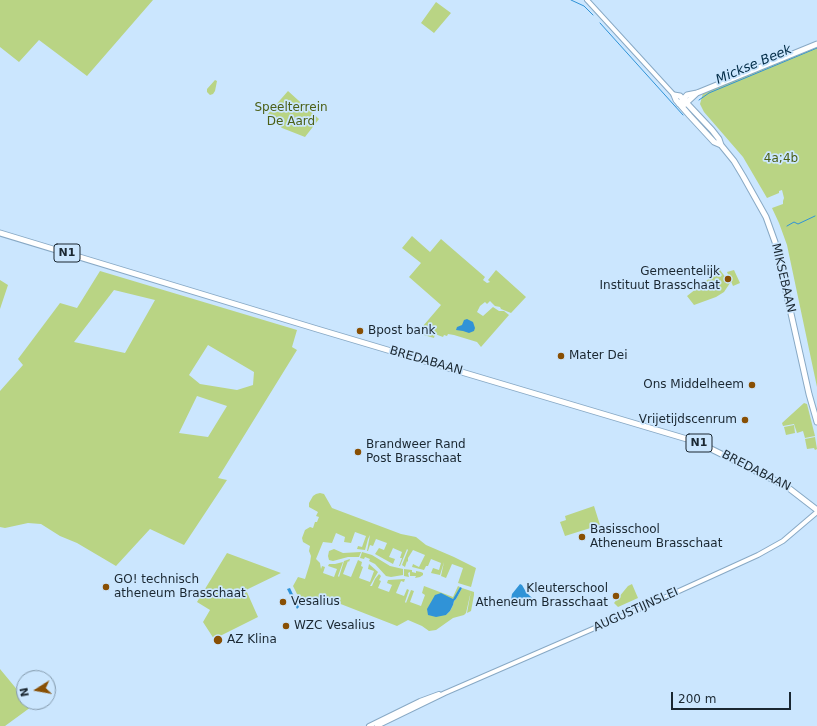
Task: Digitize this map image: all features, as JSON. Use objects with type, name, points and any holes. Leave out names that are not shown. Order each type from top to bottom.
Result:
[{"type":"main road","points":[[683,103],[697,93],[817,44]]},
{"type":"main road","name":"MIKSEBAAN","points":[[674,95],[717,141],[739,168],[766,217],[773,234],[809,394],[817,422]]},
{"type":"main road","name":"BREDABAAN","points":[[0,233],[697,442],[786,486],[817,511]]},
{"type":"street","name":"MIKSEBAAN","points":[[587,0],[674,95]]},
{"type":"street","name":"AUGUSTIJNSLEI","points":[[377,726],[445,692],[657,601],[758,555],[783,541],[817,511]]},
{"type":"street","name":"AUGUSTIJNSLEI","points":[[368,726],[420,701],[445,692]]},
{"type":"green space","points":[[0,0],[153,0],[87,76],[39,40],[19,62],[0,47]]},
{"type":"green space","points":[[436,2],[451,13],[434,33],[421,23]]},
{"type":"green space","name":"4a;4b","points":[[817,46],[817,387],[787,245],[772,208],[783,204],[784,198],[782,190],[779,191],[779,193],[767,198],[743,157],[704,112],[700,104],[703,93]]},
{"type":"green space","points":[[215,80],[217,81],[215,91],[210,95],[207,92],[207,89]]},
{"type":"green space","name":"Speelterrein De Aard","points":[[288,91],[319,119],[305,137],[282,128],[267,115]]},
{"type":"green space","points":[[412,236],[430,252],[441,239],[485,277],[483,280],[487,283],[490,282],[488,280],[496,270],[526,297],[511,313],[495,306],[490,301],[487,304],[485,302],[480,306],[477,312],[483,316],[493,307],[499,311],[504,311],[509,315],[481,347],[477,342],[454,335],[448,334],[447,336],[444,335],[443,337],[435,334],[434,338],[417,333],[441,305],[409,277],[421,263],[402,248]]},
{"type":"green space","points":[[720,270],[730,283],[724,292],[716,297],[694,305],[687,296]]},
{"type":"green space","points":[[734,270],[740,283],[733,286],[727,272]]},
{"type":"green space","points":[[100,271],[297,330],[292,347],[297,350],[218,478],[227,480],[184,545],[150,529],[116,566],[41,524],[28,523],[5,528],[0,527],[0,391],[23,365],[18,359],[60,303],[77,308]],"holes":[[[114,290],[155,300],[125,353],[74,342]],[[208,345],[254,372],[253,385],[237,390],[200,384],[189,375]],[[197,396],[227,406],[208,437],[179,433]]]},
{"type":"green space","points":[[0,280],[8,285],[0,309]]},
{"type":"green space","points":[[804,403],[807,404],[815,436],[805,438],[803,431],[797,433],[794,424],[783,426],[782,423]]},
{"type":"green space","points":[[794,425],[795,433],[786,435],[784,427]]},
{"type":"green space","points":[[815,437],[817,449],[807,449],[805,439]]},
{"type":"green space","points":[[320,493],[324,494],[332,508],[401,534],[416,537],[426,545],[476,568],[471,587],[458,583],[463,568],[452,564],[446,578],[441,576],[444,562],[440,575],[431,573],[433,568],[439,570],[441,563],[431,559],[428,566],[426,566],[424,570],[412,567],[413,564],[419,567],[425,555],[413,550],[405,567],[402,565],[408,550],[407,549],[399,566],[402,558],[400,558],[402,552],[393,548],[389,557],[395,559],[393,564],[375,554],[379,548],[384,550],[387,543],[376,539],[373,546],[370,545],[367,551],[370,535],[365,550],[357,549],[358,546],[362,547],[366,536],[355,532],[351,543],[344,542],[345,537],[336,533],[332,543],[323,542],[316,559],[320,563],[321,569],[322,566],[325,567],[323,573],[334,577],[337,569],[328,566],[329,564],[343,562],[338,576],[339,577],[344,561],[350,559],[343,574],[351,577],[358,560],[362,562],[361,566],[363,567],[359,578],[370,582],[374,571],[368,569],[369,564],[378,572],[370,586],[372,586],[379,574],[381,576],[379,580],[381,581],[378,588],[389,592],[392,585],[387,583],[388,580],[405,579],[404,582],[401,581],[396,593],[404,596],[407,589],[409,590],[406,603],[411,590],[414,591],[410,602],[421,606],[425,595],[422,593],[424,586],[453,597],[458,586],[460,587],[455,597],[451,599],[446,615],[450,611],[462,588],[471,591],[466,613],[453,618],[436,630],[429,631],[408,620],[397,626],[333,601],[322,605],[307,599],[302,604],[293,586],[298,577],[305,579],[310,563],[310,546],[303,542],[302,538],[305,530],[310,527],[313,528],[319,517],[316,516],[318,512],[309,507],[309,503],[313,496]]},
{"type":"green space","points":[[594,506],[600,525],[565,536],[560,522],[566,520],[565,516]]},
{"type":"green space","points":[[334,549],[343,553],[361,552],[359,557],[348,557],[333,561],[329,560],[329,551]]},
{"type":"green space","points":[[362,552],[372,555],[390,566],[403,569],[403,575],[391,577],[386,576],[375,564],[369,561],[370,559],[365,557],[364,559],[360,558]]},
{"type":"green space","points":[[227,553],[281,573],[246,590],[258,617],[214,639],[203,622],[210,610],[197,602]]},
{"type":"green space","points":[[404,569],[412,570],[412,572],[416,573],[416,571],[421,572],[423,575],[415,578],[416,576],[410,576],[410,572],[408,573],[409,577],[404,576]]},
{"type":"green space","points":[[632,584],[638,598],[618,607],[614,603],[628,586]]},
{"type":"green space","points":[[471,591],[474,592],[474,595],[471,611],[467,613]]},
{"type":"green space","points":[[0,669],[16,688],[16,710],[27,710],[5,726],[0,726]]},
{"type":"water","points":[[467,319],[473,322],[475,328],[474,331],[469,333],[456,330],[457,327],[462,325],[464,320]]},
{"type":"water","points":[[520,584],[532,598],[532,602],[524,600],[513,602],[511,600],[512,594]]},
{"type":"water","points":[[460,587],[462,588],[450,611],[446,615],[436,617],[428,615],[427,609],[435,595],[441,593],[453,599]]},
{"type":"water","points":[[290,588],[299,607],[297,609],[287,589]]},
{"type":"waterway","name":"Mickse Beek","points":[[571,0],[584,6],[593,15]]},
{"type":"waterway","name":"Mickse Beek","points":[[600,23],[683,115]]},
{"type":"waterway","name":"Mickse Beek","points":[[699,100],[709,93],[817,48]]},
{"type":"waterway","points":[[787,226],[794,222],[798,224],[815,216]]},
{"type":"place","name":"Gemeentelijk Instituut Brasschaat","points":[[728,279]]},
{"type":"place","name":"Bpost bank","points":[[360,331]]},
{"type":"place","name":"Mater Dei","points":[[561,356]]},
{"type":"place","name":"Ons Middelheem","points":[[752,385]]},
{"type":"place","name":"Vrijetijdscenrum","points":[[745,420]]},
{"type":"place","name":"Brandweer Rand Post Brasschaat","points":[[358,452]]},
{"type":"place","name":"Basisschool Atheneum Brasschaat","points":[[582,537]]},
{"type":"place","name":"GO! technisch atheneum Brasschaat","points":[[106,587]]},
{"type":"place","name":"Kleuterschool Atheneum Brasschaat","points":[[616,596]]},
{"type":"place","name":"Vesalius","points":[[283,602]]},
{"type":"place","name":"WZC Vesalius","points":[[286,626]]},
{"type":"place","name":"AZ Klina","points":[[218,640]]}]
